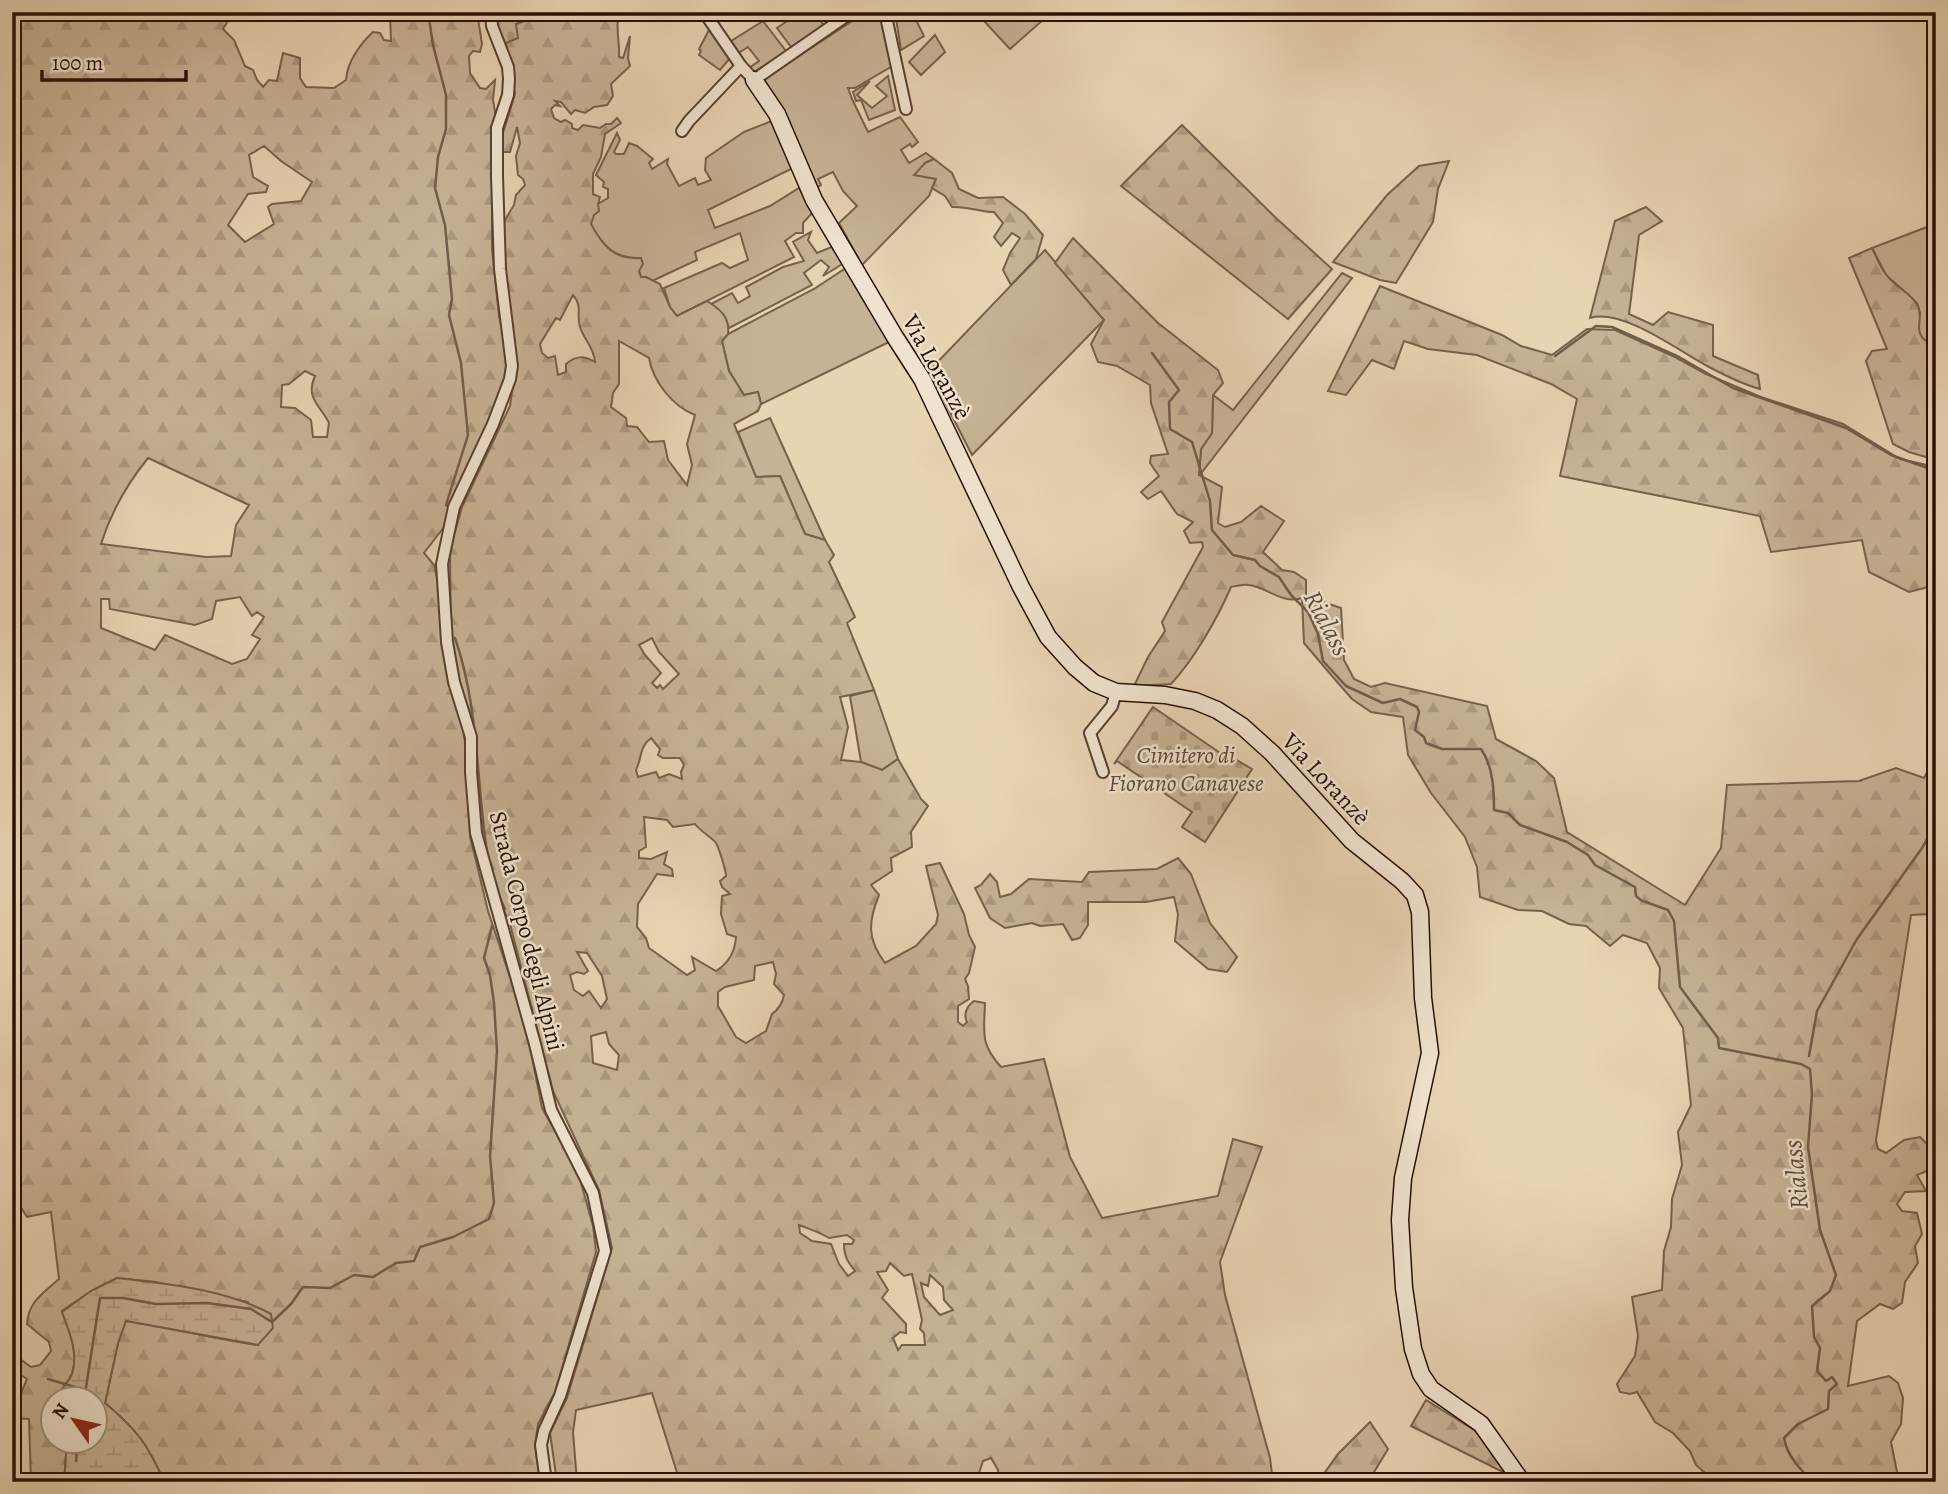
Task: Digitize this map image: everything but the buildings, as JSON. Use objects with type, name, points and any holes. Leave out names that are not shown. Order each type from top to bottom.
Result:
[{"type":"street","name":"Strada Corpo degli Alpini","points":[[491,12],[492,26],[508,67],[509,79],[508,95],[497,128],[497,176],[500,269],[513,366],[493,424],[453,510],[442,564],[447,642],[454,682],[471,737],[476,834],[551,1110],[593,1193],[605,1251],[561,1396],[544,1431],[541,1445],[546,1482]]},
{"type":"street","points":[[704,12],[741,66],[754,80],[852,12]]},
{"type":"street","points":[[885,12],[906,109]]},
{"type":"street","points":[[682,131],[741,66]]},
{"type":"street","name":"Via Loranzè","points":[[754,80],[777,114],[814,200],[922,379],[1048,637],[1075,667],[1094,683],[1116,692],[1165,695],[1195,701],[1217,710],[1242,726],[1272,753],[1352,841],[1402,881],[1415,895],[1420,912],[1423,998],[1430,1053],[1403,1178],[1400,1220],[1404,1288],[1413,1349],[1421,1374],[1431,1389],[1481,1424],[1522,1482]]},
{"type":"street","points":[[1103,772],[1090,733],[1112,706],[1116,692]]},
{"type":"green space","points":[[12,12],[221,12],[229,19],[223,29],[234,40],[245,66],[253,70],[263,87],[269,80],[277,81],[283,53],[300,58],[300,78],[306,87],[334,88],[346,80],[355,54],[373,32],[380,33],[384,40],[391,41],[390,12],[477,12],[482,44],[480,52],[473,51],[469,56],[470,73],[480,88],[486,89],[495,80],[492,249],[499,316],[508,357],[503,386],[444,527],[424,553],[434,565],[439,587],[465,742],[470,836],[488,911],[525,1022],[542,1108],[578,1172],[593,1226],[596,1252],[555,1392],[538,1424],[535,1445],[540,1482],[164,1482],[140,1438],[108,1406],[108,1389],[118,1343],[126,1321],[258,1345],[248,1302],[156,1282],[117,1278],[91,1291],[62,1311],[72,1342],[74,1366],[65,1386],[38,1386],[38,1456],[66,1456],[64,1482],[31,1482],[29,1419],[12,1418],[12,1400],[20,1396],[27,1379],[22,1376],[14,1377],[12,1360],[20,1359],[31,1367],[40,1365],[51,1351],[49,1342],[27,1324],[34,1304],[59,1279],[51,1212],[27,1217],[20,1206],[12,1205]],"holes":[[[264,146],[312,182],[301,201],[272,204],[268,207],[274,224],[245,242],[228,225],[248,194],[266,192],[268,186],[253,177],[249,155]],[[305,371],[315,376],[312,384],[313,396],[329,423],[327,437],[313,437],[311,420],[295,408],[281,407],[282,385],[289,384]],[[148,458],[249,505],[236,525],[231,556],[206,557],[101,544],[127,488]],[[240,597],[252,616],[257,612],[264,617],[252,635],[260,639],[247,659],[232,664],[165,635],[155,650],[101,628],[101,599],[109,599],[110,609],[195,625],[212,619],[216,601]]]},
{"type":"green space","points":[[494,12],[534,12],[536,17],[516,24],[518,38],[501,45]]},
{"type":"green space","points":[[534,12],[619,12],[619,57],[623,58],[630,36],[630,66],[611,84],[613,96],[607,105],[594,107],[585,113],[575,110],[571,114],[561,102],[555,101],[560,106],[555,105],[551,109],[554,118],[561,122],[565,120],[578,130],[583,125],[600,128],[611,124],[617,118],[621,123],[605,134],[601,157],[593,174],[593,194],[600,197],[599,211],[594,215],[591,224],[610,250],[623,257],[641,258],[641,277],[660,284],[677,316],[707,301],[726,318],[728,334],[722,341],[729,371],[744,395],[758,392],[761,404],[758,411],[734,424],[756,477],[780,476],[805,534],[825,540],[834,555],[829,562],[855,617],[847,623],[874,690],[840,697],[848,727],[841,760],[861,762],[882,770],[898,759],[921,799],[928,806],[911,832],[912,847],[891,858],[892,871],[871,885],[879,895],[871,930],[879,954],[885,963],[916,946],[936,924],[938,915],[926,866],[940,863],[964,914],[975,947],[965,979],[969,999],[958,1006],[958,1022],[963,1026],[967,1022],[966,1010],[974,1001],[985,1003],[986,1045],[1001,1067],[1044,1059],[1070,1157],[1102,1218],[1218,1196],[1233,1139],[1262,1147],[1220,1262],[1225,1295],[1270,1458],[1273,1482],[998,1482],[998,1470],[991,1458],[983,1461],[978,1476],[979,1482],[680,1482],[652,1393],[576,1410],[573,1432],[577,1482],[557,1482],[550,1433],[567,1398],[612,1248],[599,1190],[553,1091],[510,924],[490,880],[480,834],[474,734],[451,649],[450,549],[462,507],[510,406],[516,361],[504,273],[503,223],[514,205],[516,195],[525,185],[518,175],[516,156],[520,143],[517,127],[510,152],[502,152],[502,136],[515,94],[508,58],[501,45],[516,24],[535,17]],"holes":[[[573,295],[579,307],[580,327],[593,352],[595,362],[584,358],[573,359],[566,364],[566,372],[558,375],[555,356],[548,358],[542,353],[540,344],[556,318],[560,320]],[[619,341],[649,358],[665,392],[679,406],[695,415],[687,444],[692,465],[687,485],[668,460],[664,441],[649,442],[637,427],[627,426],[626,418],[611,407],[613,393],[619,384]],[[652,638],[659,652],[679,674],[663,689],[660,685],[657,688],[652,683],[661,673],[639,645]],[[651,738],[660,749],[658,755],[663,758],[680,758],[684,765],[682,779],[669,774],[659,778],[656,772],[638,777],[636,770],[643,749]],[[644,817],[667,820],[673,827],[695,824],[716,843],[726,876],[720,881],[730,894],[722,896],[721,914],[727,934],[736,937],[730,957],[721,968],[716,971],[692,957],[695,970],[687,975],[649,948],[646,938],[637,927],[638,904],[657,874],[673,876],[672,869],[664,864],[667,852],[651,859],[639,858],[639,851],[646,847]],[[577,952],[587,953],[602,976],[607,999],[601,1008],[589,991],[583,996],[574,990],[570,975],[577,972],[584,974],[588,971]],[[773,962],[776,974],[774,984],[784,995],[780,1006],[772,1014],[766,1031],[746,1043],[736,1037],[718,1006],[718,992],[725,987],[754,980],[755,966]],[[606,1032],[609,1044],[619,1055],[617,1070],[593,1063],[591,1036]],[[799,1225],[829,1238],[847,1235],[854,1240],[852,1244],[844,1244],[848,1262],[855,1271],[848,1276],[839,1264],[831,1244],[812,1241],[800,1233]],[[890,1263],[904,1276],[912,1274],[925,1345],[902,1345],[898,1350],[893,1338],[900,1332],[906,1333],[906,1324],[882,1298],[888,1290],[877,1272],[886,1271]],[[930,1275],[943,1287],[944,1300],[953,1310],[940,1315],[924,1297],[921,1283],[928,1286]]]},
{"type":"green space","points":[[794,12],[817,15],[824,26],[791,47],[777,28],[796,15]]},
{"type":"green space","points":[[866,12],[882,12],[894,65],[855,88],[848,88],[852,99],[868,132],[900,117],[918,142],[901,150],[909,163],[926,153],[934,159],[925,163],[936,179],[929,196],[862,265],[839,223],[857,206],[843,191],[833,172],[818,179],[821,185],[815,189],[759,82]]},
{"type":"green space","points":[[895,12],[912,12],[924,36],[901,50]]},
{"type":"green space","points":[[993,12],[1052,12],[1010,49],[984,21]]},
{"type":"green space","points":[[763,21],[786,51],[753,73],[749,68],[759,61],[748,47],[737,54],[728,43]]},
{"type":"green space","points":[[711,26],[731,57],[720,70],[699,55],[699,49]]},
{"type":"green space","points":[[935,35],[945,52],[921,75],[909,62]]},
{"type":"green space","points":[[888,76],[895,110],[869,120],[861,100],[856,101],[853,92],[870,81],[857,95],[872,108],[887,96],[876,86]]},
{"type":"green space","points":[[774,120],[795,167],[708,210],[715,228],[770,206],[799,188],[813,212],[803,223],[803,233],[796,233],[785,241],[794,257],[677,316],[670,307],[664,288],[722,263],[730,268],[748,260],[740,233],[695,252],[697,260],[652,281],[641,277],[641,258],[623,256],[610,250],[590,224],[598,204],[608,198],[608,189],[603,187],[604,182],[596,175],[617,133],[620,140],[614,152],[616,154],[624,154],[629,143],[637,146],[653,159],[649,163],[652,169],[668,159],[667,164],[679,186],[695,178],[698,185],[711,180],[705,170],[706,158],[744,132]]},
{"type":"green space","points":[[1182,125],[1332,269],[1288,319],[1121,186]]},
{"type":"green space","points":[[934,159],[952,173],[959,189],[978,198],[1003,197],[1025,214],[1043,235],[1036,259],[1011,285],[1003,270],[1020,238],[1012,233],[1001,246],[994,237],[1003,223],[994,212],[952,207],[945,196],[932,188],[936,179],[914,175],[925,163]]},
{"type":"green space","points":[[1449,161],[1438,189],[1433,222],[1396,283],[1380,280],[1333,262],[1387,195],[1419,166]]},
{"type":"green space","points":[[1646,207],[1662,221],[1639,235],[1629,314],[1653,325],[1668,312],[1713,325],[1713,356],[1758,375],[1760,389],[1722,374],[1635,325],[1618,319],[1590,318],[1615,221]]},
{"type":"green space","points":[[1927,227],[1936,234],[1936,341],[1927,342],[1920,336],[1917,303],[1886,275],[1872,248]]},
{"type":"green space","points":[[811,232],[808,240],[817,253],[834,246],[844,263],[823,276],[829,267],[821,260],[804,273],[812,285],[729,328],[725,317],[711,304],[732,293],[738,303],[750,296],[746,287],[783,267],[804,261],[793,242]]},
{"type":"green space","points":[[1073,238],[1158,323],[1218,370],[1223,383],[1213,395],[1212,433],[1201,449],[1199,475],[1222,487],[1218,523],[1225,527],[1241,522],[1261,506],[1284,521],[1263,552],[1282,570],[1294,572],[1306,580],[1306,596],[1341,608],[1344,660],[1354,679],[1371,687],[1385,683],[1487,706],[1496,739],[1536,761],[1554,778],[1567,832],[1685,905],[1721,848],[1727,785],[1859,781],[1896,768],[1924,778],[1936,756],[1936,905],[1929,914],[1911,915],[1876,1140],[1878,1149],[1886,1153],[1904,1140],[1920,1137],[1936,1153],[1934,1168],[1917,1175],[1926,1191],[1905,1192],[1897,1204],[1902,1211],[1917,1213],[1922,1234],[1915,1246],[1918,1263],[1905,1282],[1902,1303],[1893,1309],[1880,1304],[1857,1321],[1848,1386],[1889,1376],[1898,1383],[1903,1398],[1901,1424],[1891,1442],[1897,1472],[1890,1482],[1706,1482],[1704,1472],[1696,1465],[1690,1451],[1673,1433],[1655,1422],[1637,1392],[1620,1392],[1617,1384],[1635,1356],[1638,1336],[1632,1297],[1662,1290],[1664,1251],[1671,1227],[1672,1199],[1682,1165],[1678,1132],[1691,1105],[1683,1028],[1659,988],[1660,968],[1647,943],[1623,935],[1610,946],[1586,926],[1569,924],[1542,911],[1518,910],[1480,897],[1477,867],[1465,837],[1431,793],[1408,755],[1403,717],[1371,712],[1352,699],[1332,676],[1304,643],[1302,598],[1288,599],[1255,586],[1231,587],[1205,638],[1171,684],[1134,686],[1165,631],[1162,622],[1203,547],[1202,542],[1190,543],[1184,531],[1193,522],[1177,514],[1161,491],[1148,499],[1141,492],[1159,476],[1150,463],[1151,456],[1168,454],[1151,403],[1150,385],[1117,366],[1098,362],[1091,344],[1104,320],[1055,263]]},
{"type":"green space","points":[[1872,248],[1886,275],[1918,306],[1920,334],[1927,342],[1936,341],[1936,460],[1893,444],[1866,361],[1872,351],[1887,349],[1849,258]]},
{"type":"green space","points":[[1045,250],[1104,320],[972,455],[929,371]]},
{"type":"green space","points":[[846,268],[889,342],[761,404],[758,392],[744,395],[729,371],[722,341],[728,334],[814,289]]},
{"type":"green space","points":[[1342,273],[1352,278],[1199,476],[1201,449],[1212,433],[1213,395],[1233,410]]},
{"type":"green space","points":[[1380,286],[1502,335],[1521,346],[1552,355],[1587,329],[1615,330],[1761,397],[1843,424],[1900,459],[1936,467],[1936,585],[1909,592],[1869,572],[1862,540],[1771,552],[1760,516],[1560,476],[1577,399],[1551,384],[1477,355],[1428,349],[1404,341],[1394,369],[1372,360],[1346,395],[1328,391]]},
{"type":"green space","points":[[770,418],[825,540],[805,534],[780,476],[756,477],[738,432]]},
{"type":"green space","points":[[874,690],[898,759],[882,770],[861,762],[850,696]]},
{"type":"green space","name":"Cimitero di Fiorano Canavese","points":[[1153,707],[1226,757],[1228,755],[1252,769],[1205,842],[1182,827],[1192,812],[1117,761],[1114,764]]},
{"type":"green space","points":[[1178,858],[1191,874],[1210,923],[1237,957],[1227,972],[1208,969],[1175,941],[1178,914],[1174,897],[1146,902],[1088,902],[1088,925],[1080,938],[1072,940],[1063,924],[1040,926],[1032,923],[1005,928],[990,918],[975,888],[990,874],[997,882],[1000,897],[1011,894],[1029,879],[1082,882],[1089,872],[1157,869]]},
{"type":"green space","points":[[117,1278],[216,1293],[271,1314],[273,1328],[258,1345],[126,1321],[118,1343],[108,1389],[108,1386],[65,1386],[72,1374],[74,1358],[72,1342],[62,1312],[91,1291]]},
{"type":"green space","points":[[1426,1400],[1482,1435],[1515,1478],[1411,1426]]},
{"type":"green space","points":[[108,1406],[140,1438],[164,1482],[93,1482],[83,1474],[79,1482],[64,1482],[66,1456],[108,1456]]},
{"type":"green space","points":[[1370,1422],[1388,1449],[1368,1482],[1318,1482],[1338,1454]]},
{"type":"waterway","points":[[428,12],[433,45],[446,95],[446,129],[438,157],[435,188],[445,225],[452,299],[449,315],[461,363],[468,435],[446,505],[452,509]]},
{"type":"waterway","points":[[1555,356],[1596,326],[1612,327],[1679,357],[1733,388],[1846,428],[1891,455],[1936,471]]},
{"type":"waterway","name":"Rialass","points":[[1152,353],[1179,390],[1169,402],[1170,429],[1192,442],[1210,501],[1212,530],[1233,555],[1255,560],[1279,577],[1291,595],[1308,612],[1318,634],[1323,661],[1346,686],[1383,703],[1400,699],[1417,707],[1419,712],[1415,730],[1424,737],[1426,743],[1442,749],[1481,749],[1490,770],[1494,810],[1508,813],[1520,825],[1567,842],[1588,855],[1595,865],[1635,887],[1636,896],[1642,901]]},
{"type":"waterway","points":[[455,638],[469,690],[487,852]]},
{"type":"waterway","points":[[1809,1056],[1817,1011],[1857,939],[1936,824]]},
{"type":"waterway","points":[[497,892],[505,909]]},
{"type":"waterway","name":"Rialass","points":[[1643,901],[1668,910],[1674,921],[1680,987],[1718,1038],[1719,1048],[1801,1064],[1810,1069],[1812,1094],[1808,1147],[1820,1230],[1836,1275],[1830,1291],[1812,1306],[1814,1337],[1820,1348],[1817,1371],[1826,1381],[1832,1377],[1837,1384],[1829,1391],[1828,1409],[1798,1424],[1784,1438],[1791,1456],[1813,1482]]},
{"type":"waterway","points":[[86,1386],[100,1298],[123,1298],[156,1304],[207,1303],[251,1309],[272,1322],[291,1304],[303,1287],[330,1288],[354,1275],[373,1277],[396,1263],[414,1261],[420,1247],[453,1237],[489,1219],[494,1203],[490,1156],[497,1051],[494,1003],[490,975],[484,958],[492,926]]},
{"type":"waterway","points":[[48,1379],[72,1386]]},
{"type":"waterway","points":[[76,1461],[77,1456]]}]
